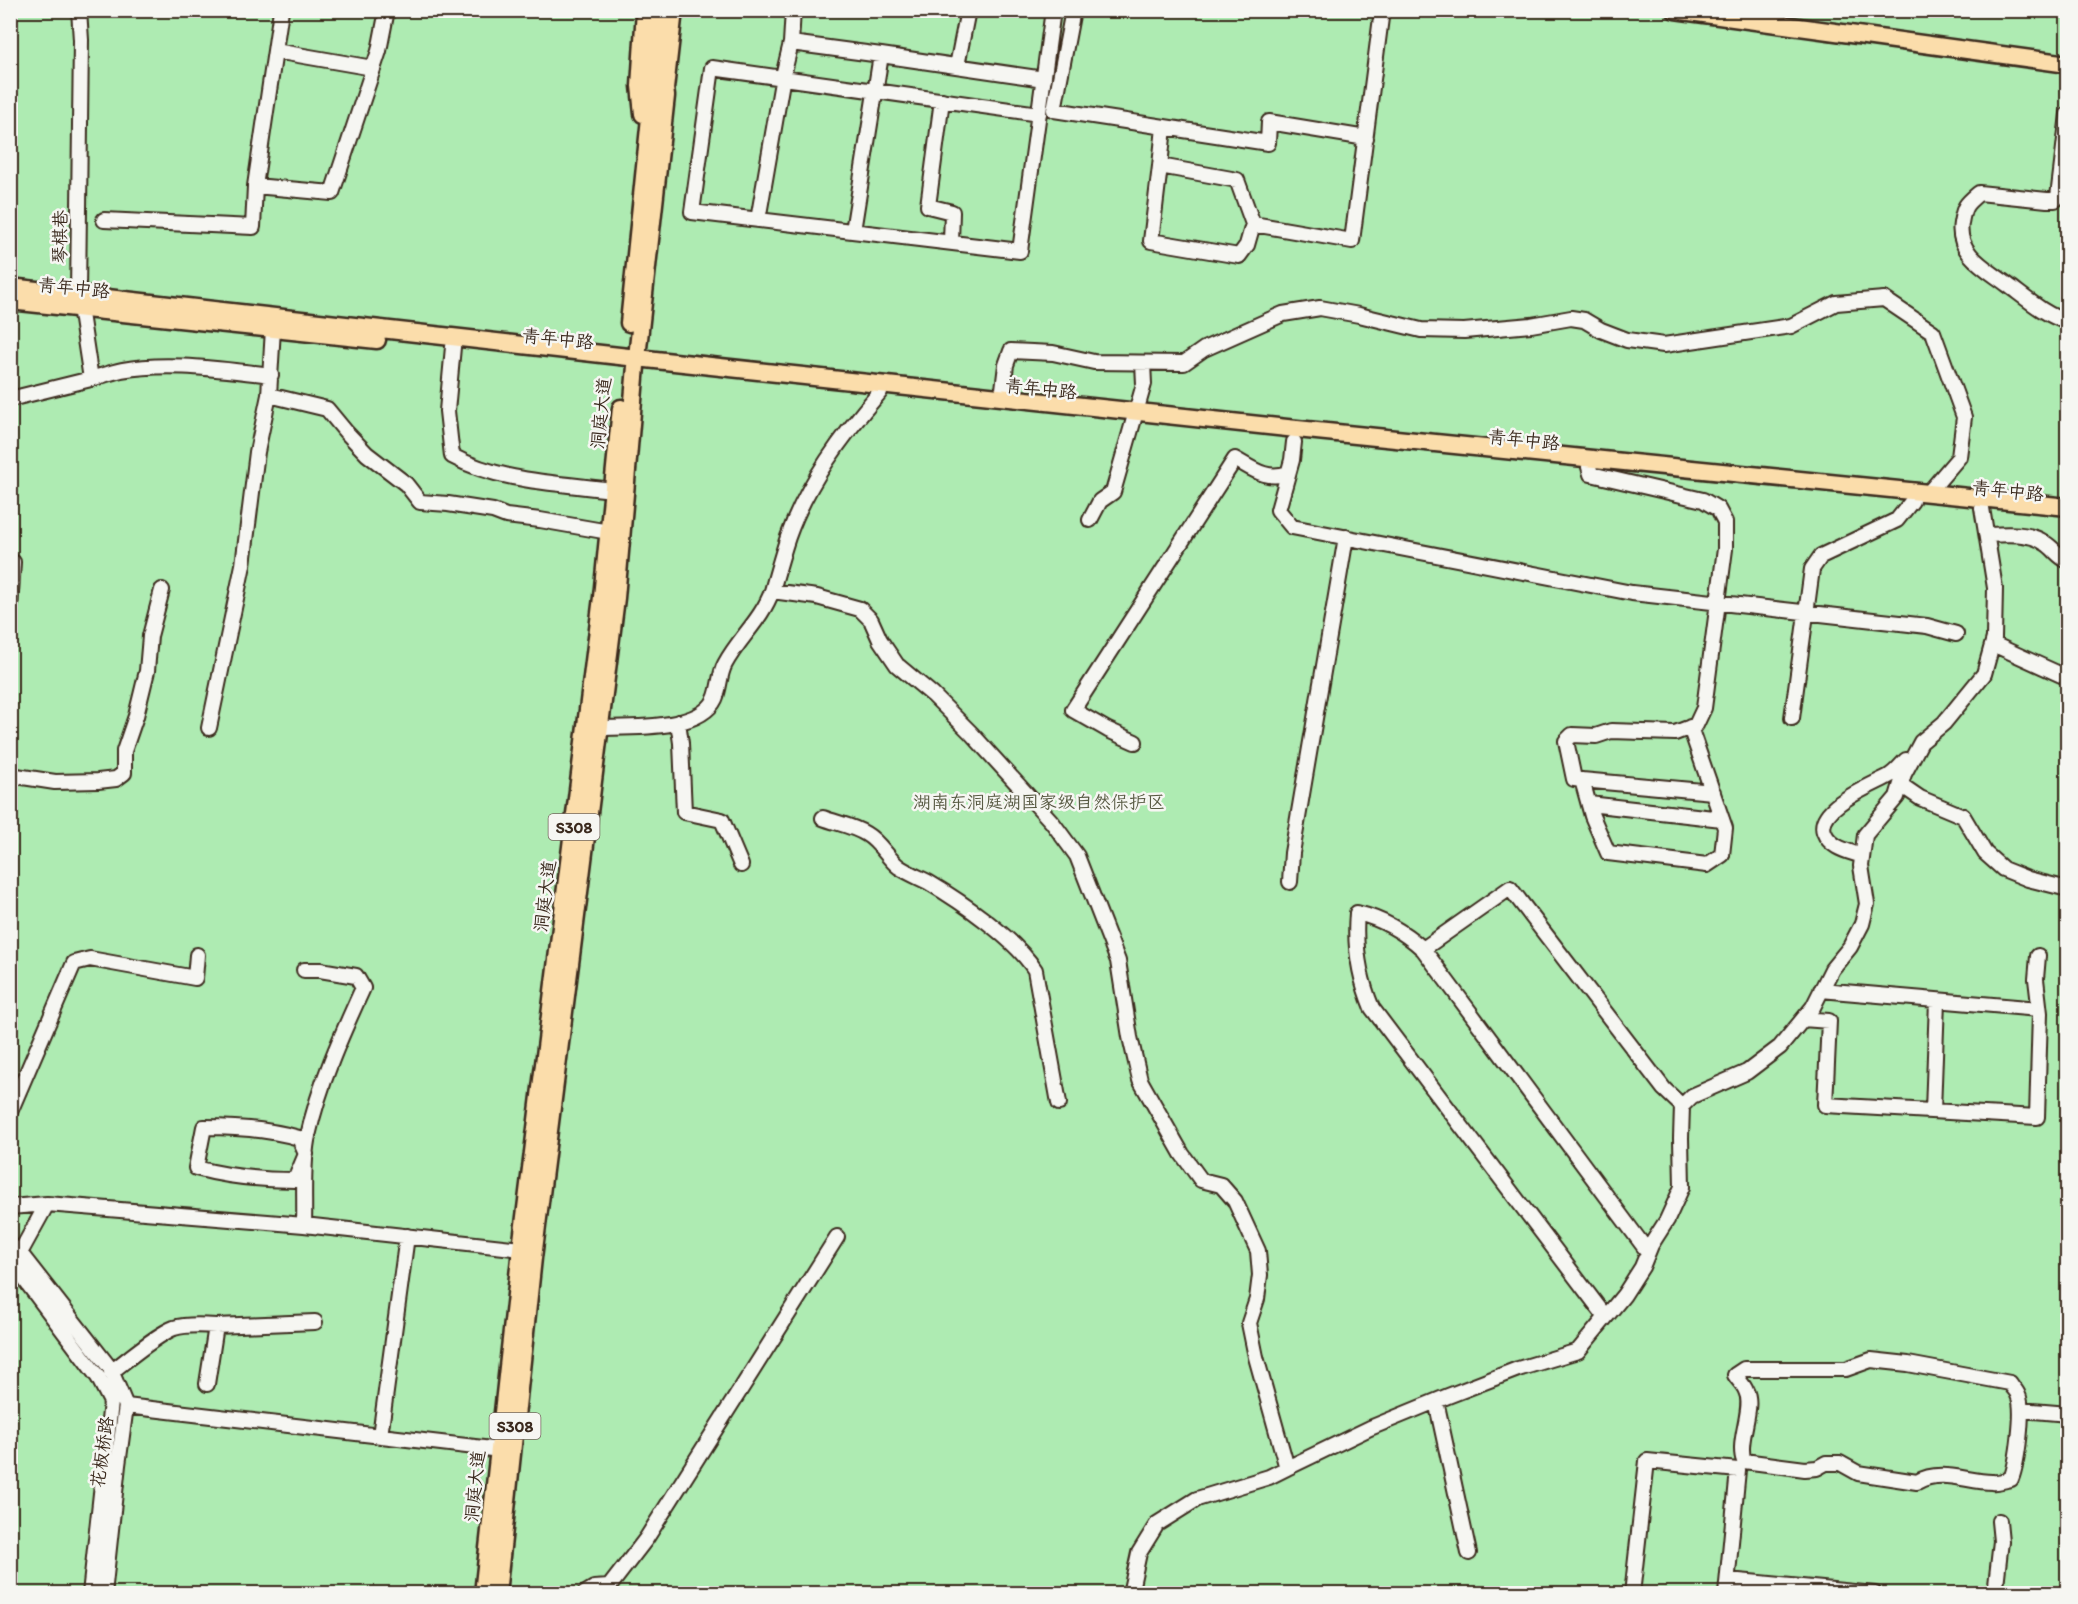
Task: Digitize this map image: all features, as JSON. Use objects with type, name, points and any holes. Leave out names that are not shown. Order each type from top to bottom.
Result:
[{"type":"main road","points":[[645,10],[640,86],[654,145]]},
{"type":"main road","name":"洞庭大道","points":[[497,1593],[505,1450],[521,1249],[598,632],[613,490],[631,361],[654,145],[656,59],[661,10]]},
{"type":"main road","name":"洞庭大道","points":[[654,145],[666,96],[674,10]]},
{"type":"main road","points":[[654,145],[675,97],[686,10]]},
{"type":"main road","points":[[1675,10],[2067,64]]},
{"type":"main road","points":[[1734,10],[2067,57]]},
{"type":"main road","name":"青年中路","points":[[10,287],[79,301],[273,329],[453,347],[631,361]]},
{"type":"main road","name":"青年中路","points":[[10,301],[79,301],[631,361],[880,392],[1135,415],[2067,517]]},
{"type":"main road","points":[[631,361],[1002,397],[1135,415],[1930,491],[2067,507]]},
{"type":"main road","name":"洞庭大道","points":[[483,1593],[533,1258],[616,598],[631,361]]},
{"type":"street","name":"琴棋巷","points":[[79,10],[81,40],[79,301],[91,379]]},
{"type":"street","points":[[104,220],[254,227],[255,186],[281,10]]},
{"type":"street","points":[[255,186],[332,193],[379,51],[387,10]]},
{"type":"street","points":[[758,220],[783,76],[791,43],[793,10]]},
{"type":"street","points":[[957,66],[968,10]]},
{"type":"street","points":[[1039,114],[783,76],[712,68],[692,212],[1020,251],[1044,79],[1053,10]]},
{"type":"street","points":[[1073,10],[1054,110],[1268,143],[1269,122],[1366,138]]},
{"type":"street","points":[[1253,224],[1352,241],[1382,10]]},
{"type":"street","points":[[791,43],[1044,79]]},
{"type":"street","points":[[275,51],[373,68]]},
{"type":"street","points":[[854,231],[881,55]]},
{"type":"street","points":[[942,100],[928,206],[952,212],[951,242]]},
{"type":"street","points":[[2067,114],[2058,197],[2055,200],[2047,200],[1979,193],[1964,206],[1959,231],[1963,246],[1973,258],[2034,305],[2067,322]]},
{"type":"street","points":[[1160,166],[1237,180],[1253,224],[1247,245],[1239,256],[1151,241],[1164,127]]},
{"type":"street","points":[[1002,397],[1006,365],[1011,351],[1053,353],[1094,362],[1184,363],[1204,349],[1283,314],[1320,309],[1359,315],[1421,330],[1464,331],[1531,326],[1571,318],[1584,320],[1601,330],[1627,340],[1664,345],[1791,326],[1836,303],[1884,299],[1933,332],[1964,417],[1959,457],[1930,491]]},
{"type":"street","points":[[209,728],[243,565],[257,452],[269,395],[273,329]]},
{"type":"street","points":[[453,347],[447,411],[452,456],[470,465],[496,473],[613,490]]},
{"type":"street","points":[[1090,520],[1100,501],[1113,492],[1144,384],[1143,363]]},
{"type":"street","points":[[10,399],[122,370],[155,367],[192,368],[271,375]]},
{"type":"street","points":[[600,728],[660,726],[678,722],[705,712],[716,699],[724,665],[766,607],[788,536],[816,477],[849,428],[880,392]]},
{"type":"street","points":[[269,395],[327,409],[367,454],[406,484],[420,502],[493,511],[506,516],[609,532]]},
{"type":"street","points":[[1294,442],[1278,510],[1292,526],[1632,592],[1927,626],[1956,634]]},
{"type":"street","points":[[1135,742],[1073,710],[1235,459],[1264,476],[1280,476],[1288,473]]},
{"type":"street","points":[[1589,466],[1591,474],[1703,500],[1718,509],[1725,522],[1725,549],[1704,708],[1696,725],[1675,733],[1611,731],[1596,736],[1572,735],[1566,741],[1574,779],[1713,792]]},
{"type":"street","points":[[1792,718],[1812,569],[1821,556],[1897,520],[1912,501]]},
{"type":"street","points":[[1130,1593],[1139,1553],[1157,1524],[1197,1499],[1269,1477],[1370,1428],[1436,1401],[1518,1369],[1578,1351],[1624,1295],[1642,1267],[1683,1187],[1682,1106],[1692,1096],[1747,1072],[1780,1047],[1813,1007],[1832,969],[1850,947],[1862,924],[1867,904],[1861,866],[1866,835],[1897,797],[1904,774],[1921,742],[1944,723],[1984,674],[1993,644],[1995,588],[1982,508]]},
{"type":"street","points":[[1988,535],[2034,537],[2046,543],[2059,557],[2067,561]]},
{"type":"street","points":[[1290,882],[1295,830],[1346,537]]},
{"type":"street","points":[[10,609],[13,562]]},
{"type":"street","points":[[10,775],[55,782],[98,782],[116,779],[124,773],[124,751],[136,716],[147,671],[150,636],[162,590]]},
{"type":"street","points":[[772,591],[817,597],[860,609],[871,620],[880,640],[897,665],[933,695],[971,733],[1052,822],[1077,856],[1118,961],[1130,1036],[1140,1080],[1182,1154],[1201,1180],[1221,1185],[1235,1201],[1258,1251],[1260,1275],[1257,1299],[1249,1323],[1256,1357],[1287,1468]]},
{"type":"street","points":[[1993,644],[2067,678]]},
{"type":"street","points":[[678,722],[684,812],[722,820],[741,866]]},
{"type":"street","points":[[1582,780],[1588,804],[1608,853],[1707,865],[1722,855],[1725,828],[1690,727]]},
{"type":"street","points":[[1862,856],[1842,850],[1827,840],[1822,827],[1827,814],[1866,787],[1892,775],[1917,751]]},
{"type":"street","points":[[1901,785],[1920,798],[1963,816],[1985,853],[2003,869],[2028,879],[2067,889]]},
{"type":"street","points":[[1588,804],[1722,819]]},
{"type":"street","points":[[823,818],[866,834],[886,851],[898,866],[971,911],[1030,961],[1035,970],[1059,1103]]},
{"type":"street","points":[[1423,949],[1510,888],[1664,1089],[1682,1106]]},
{"type":"street","points":[[1605,1316],[1372,1008],[1360,974],[1357,951],[1358,913],[1390,924],[1423,949],[1648,1252]]},
{"type":"street","points":[[10,1112],[74,963],[90,959],[195,978],[197,955]]},
{"type":"street","points":[[1803,1019],[1829,1022],[1825,1105],[2037,1117],[2039,1009],[2036,979],[2038,956]]},
{"type":"street","points":[[304,970],[320,970],[356,976],[363,988],[323,1082],[307,1138],[304,1225]]},
{"type":"street","points":[[1821,990],[2039,1009]]},
{"type":"street","points":[[1933,1111],[1936,1001]]},
{"type":"street","points":[[204,1127],[230,1127],[299,1137],[306,1154],[295,1180],[225,1176],[196,1168],[204,1127]]},
{"type":"street","points":[[10,1207],[46,1204],[304,1225],[521,1249]]},
{"type":"street","points":[[14,1253],[46,1204]]},
{"type":"street","points":[[380,1436],[407,1236]]},
{"type":"street","points":[[584,1593],[594,1588],[609,1587],[646,1539],[837,1237]]},
{"type":"street","name":"花板桥路","points":[[14,1253],[111,1372],[126,1406],[104,1593]]},
{"type":"street","name":"花板桥路","points":[[14,1253],[99,1377],[111,1402],[90,1593]]},
{"type":"street","points":[[111,1372],[139,1350],[174,1328],[315,1322]]},
{"type":"street","points":[[207,1384],[216,1326]]},
{"type":"street","points":[[1632,1593],[1647,1461],[1741,1466],[1804,1469],[1817,1468],[1827,1463],[1840,1464],[1858,1473],[1917,1482],[1924,1478],[1942,1475],[1993,1483],[2011,1479],[2015,1469],[2021,1410],[2019,1395],[2010,1383],[1908,1364],[1871,1360],[1846,1369],[1744,1369],[1735,1375],[1748,1392],[1747,1418],[1741,1453],[1741,1466],[1727,1586],[1875,1593]]},
{"type":"street","points":[[1436,1401],[1469,1553]]},
{"type":"street","points":[[126,1406],[505,1450]]},
{"type":"street","points":[[2021,1410],[2067,1414]]},
{"type":"street","points":[[1995,1593],[2001,1541],[1999,1521]]},
{"type":"green space","name":"湖南东洞庭湖国家级自然保护区","points":[[11,11],[2067,11],[2067,1593],[11,1594]]}]
